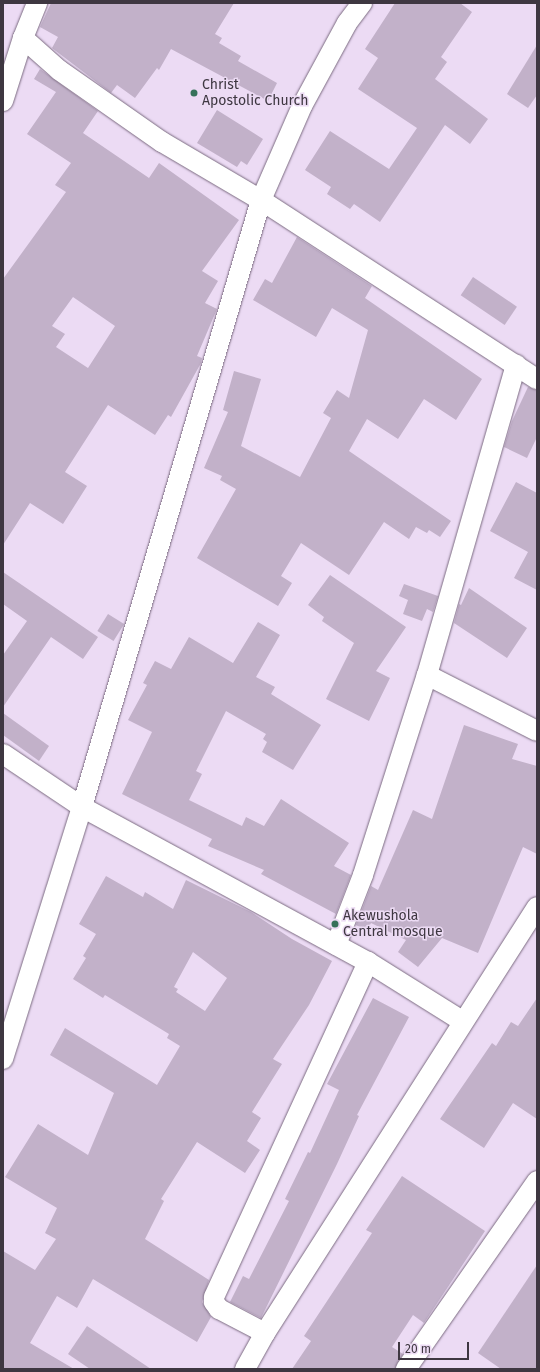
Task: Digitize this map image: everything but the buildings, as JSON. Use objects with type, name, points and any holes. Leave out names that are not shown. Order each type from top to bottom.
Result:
[{"type":"street","points":[[3,101],[22,38],[37,3]]},
{"type":"street","points":[[3,1059],[82,807],[261,200],[302,106],[347,23],[362,3]]},
{"type":"street","points":[[22,38],[59,70],[162,142],[261,200],[537,379]]},
{"type":"street","points":[[336,945],[363,875],[427,674],[516,365]]},
{"type":"street","points":[[427,674],[537,731]]},
{"type":"street","points":[[3,754],[82,807],[368,962],[462,1021]]},
{"type":"street","points":[[245,1369],[266,1333],[462,1021],[537,907]]},
{"type":"street","points":[[266,1333],[220,1309],[216,1306],[214,1297],[368,962]]},
{"type":"street","points":[[406,1369],[537,1180]]},
{"type":"place","name":"Christ Apostolic Church","points":[[194,93]]},
{"type":"place","name":"Akewushola Central mosque","points":[[335,924]]}]
